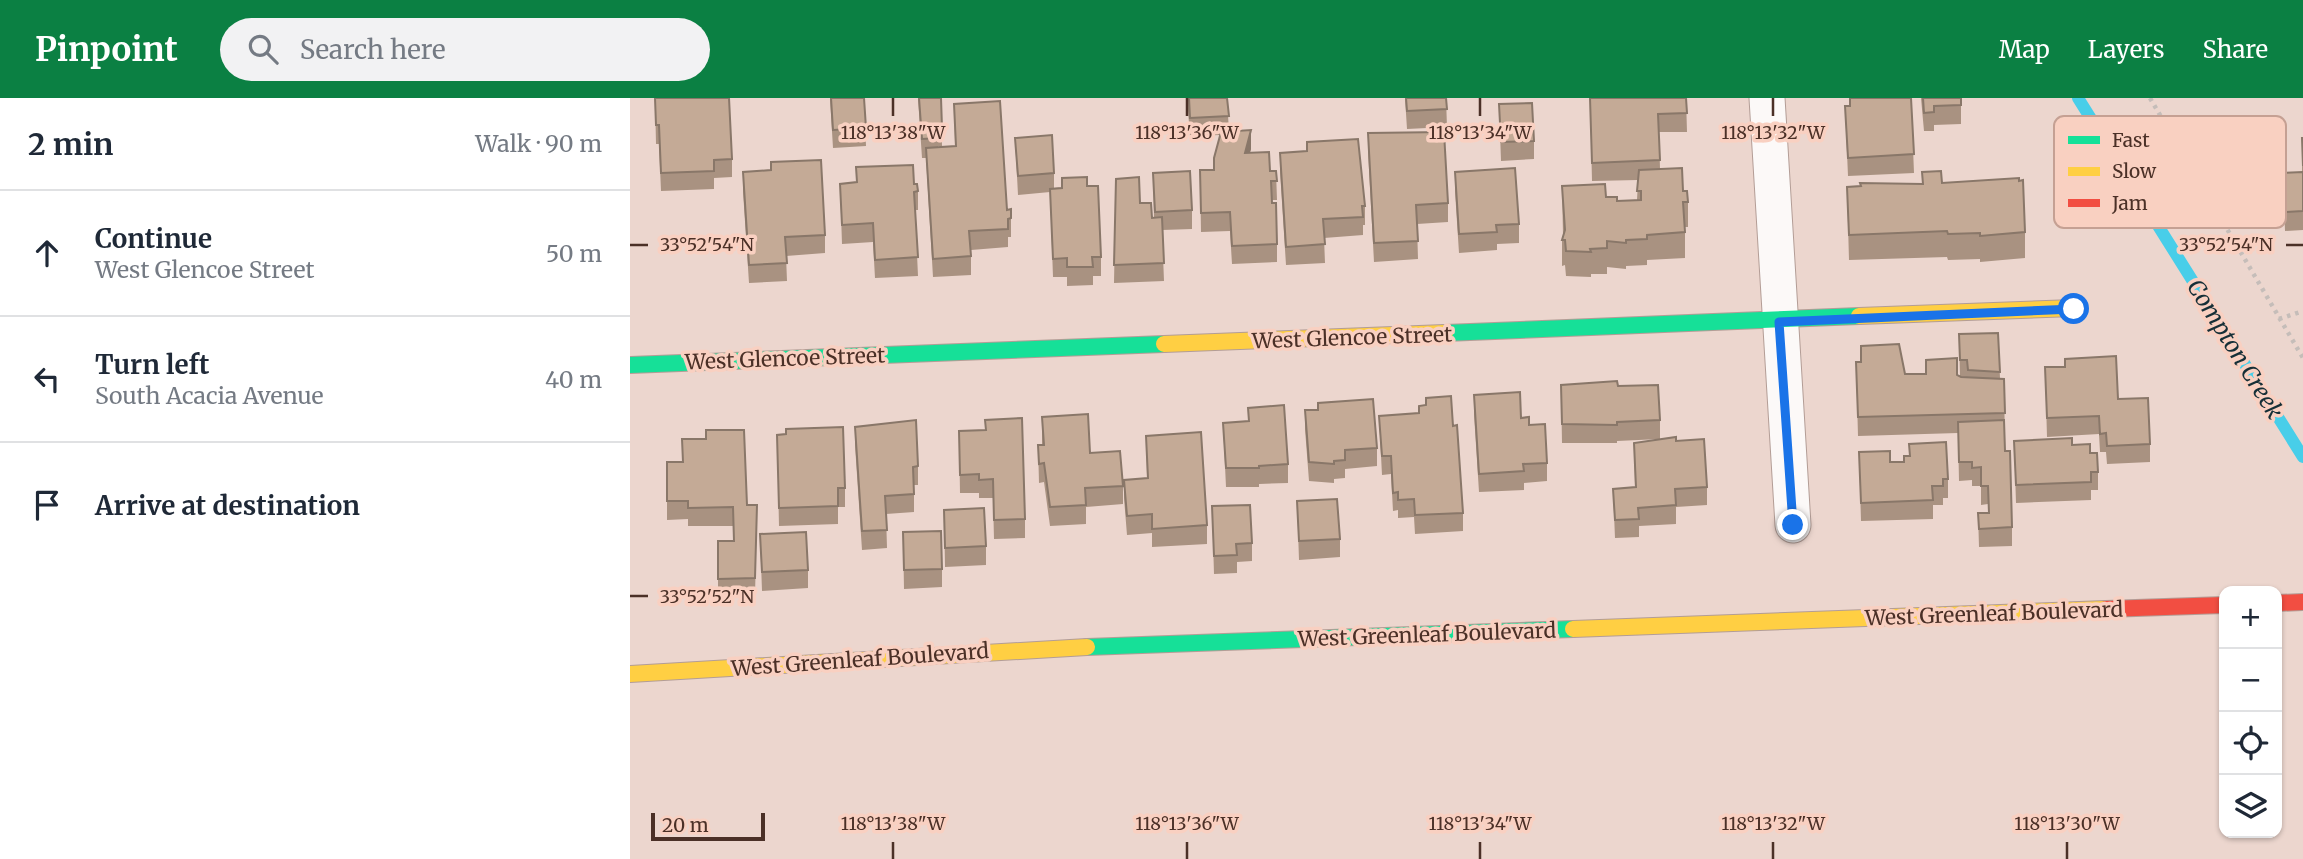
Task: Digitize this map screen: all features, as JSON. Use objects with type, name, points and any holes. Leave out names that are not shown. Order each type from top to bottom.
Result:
[{"type":"street","points":[[1767,98],[1793,525]]},
{"type":"street","name":"West Glencoe Street","points":[[630,365],[2074,309]]},
{"type":"street","points":[[2282,603],[2303,602]]},
{"type":"street","name":"West Greenleaf Boulevard","points":[[630,674],[1012,650],[2219,605]]},
{"type":"path","points":[[2150,98],[2161,116]]},
{"type":"path","points":[[2226,228],[2303,358]]},
{"type":"path","points":[[2279,319],[2303,311]]},
{"type":"building","points":[[655,98],[729,98],[732,159],[714,160],[714,171],[661,173]]},
{"type":"building","points":[[831,98],[864,98],[866,128],[833,130]]},
{"type":"building","points":[[919,98],[941,98],[942,128],[937,128],[938,138],[922,139]]},
{"type":"building","points":[[1189,98],[1227,98],[1229,116],[1190,118]]},
{"type":"building","points":[[1406,98],[1446,98],[1447,109],[1407,111]]},
{"type":"building","points":[[1590,98],[1686,98],[1687,113],[1658,114],[1660,160],[1592,163]]},
{"type":"building","points":[[1850,98],[1911,98],[1914,154],[1848,158],[1845,106],[1850,106]]},
{"type":"building","points":[[1923,98],[1961,98],[1961,105],[1934,106],[1934,112],[1924,113]]},
{"type":"building","points":[[1000,101],[1007,210],[1011,209],[1008,229],[969,231],[971,256],[933,259],[926,148],[956,146],[954,104]]},
{"type":"building","points":[[1532,103],[1534,141],[1501,142],[1499,104]]},
{"type":"building","points":[[1251,130],[1245,153],[1269,152],[1270,171],[1276,171],[1277,181],[1271,181],[1272,203],[1276,203],[1277,244],[1232,246],[1230,212],[1201,213],[1200,170],[1214,170],[1214,158],[1221,132]]},
{"type":"building","points":[[1444,132],[1448,203],[1416,205],[1418,241],[1374,243],[1368,133]]},
{"type":"building","points":[[1052,135],[1054,173],[1018,176],[1015,138]]},
{"type":"building","points":[[1358,139],[1365,206],[1362,206],[1363,217],[1323,219],[1325,244],[1286,247],[1280,153],[1307,151],[1307,142]]},
{"type":"building","points":[[821,160],[825,235],[785,237],[787,263],[749,265],[743,172],[771,170],[771,162]]},
{"type":"building","points":[[913,165],[914,184],[917,184],[918,191],[914,192],[918,257],[875,260],[873,223],[842,225],[840,184],[857,182],[856,167]]},
{"type":"building","points":[[1515,168],[1519,224],[1496,225],[1497,232],[1459,234],[1455,172]]},
{"type":"building","points":[[1682,168],[1683,191],[1687,191],[1688,202],[1683,202],[1685,232],[1647,235],[1647,239],[1626,240],[1626,243],[1607,241],[1607,248],[1590,249],[1591,252],[1566,251],[1565,240],[1562,240],[1565,230],[1562,186],[1605,184],[1606,197],[1617,197],[1617,201],[1641,200],[1641,191],[1637,191],[1639,170]]},
{"type":"building","points":[[1190,171],[1192,210],[1155,212],[1153,173]]},
{"type":"building","points":[[1941,171],[1942,183],[2019,178],[2019,181],[2023,180],[2025,232],[1980,236],[1980,233],[1948,234],[1947,231],[1849,235],[1847,187],[1861,186],[1860,183],[1923,184],[1922,172]]},
{"type":"building","points":[[2303,172],[2303,211],[2286,212],[2286,173]]},
{"type":"building","points":[[1087,177],[1087,186],[1098,186],[1101,257],[1092,257],[1093,267],[1067,267],[1067,258],[1053,259],[1050,189],[1062,188],[1062,178]]},
{"type":"building","points":[[1139,177],[1140,203],[1151,203],[1152,218],[1162,217],[1164,263],[1114,265],[1116,179]]},
{"type":"building","points":[[1998,333],[2000,372],[1968,370],[1967,360],[1960,360],[1959,334]]},
{"type":"building","points":[[1899,344],[1905,374],[1926,374],[1926,360],[1957,358],[1957,375],[1961,377],[2004,379],[2005,413],[1858,417],[1856,362],[1861,362],[1861,346]]},
{"type":"building","points":[[2116,356],[2118,399],[2148,398],[2150,444],[2107,446],[2106,433],[2100,434],[2099,416],[2047,418],[2045,367],[2065,367],[2065,359]]},
{"type":"building","points":[[1617,381],[1618,386],[1658,385],[1660,420],[1617,422],[1617,425],[1562,424],[1561,385]]},
{"type":"building","points":[[1520,392],[1521,418],[1529,417],[1529,425],[1545,424],[1547,463],[1523,464],[1524,471],[1479,474],[1474,395]]},
{"type":"building","points":[[1451,396],[1453,426],[1457,425],[1463,513],[1415,515],[1414,499],[1398,500],[1398,492],[1393,493],[1391,456],[1382,456],[1379,416],[1419,413],[1419,406],[1426,405],[1426,398]]},
{"type":"building","points":[[1373,399],[1377,448],[1345,450],[1345,460],[1334,461],[1334,464],[1309,462],[1305,410],[1318,410],[1318,403]]},
{"type":"building","points":[[1284,405],[1288,464],[1259,468],[1226,468],[1223,423],[1249,421],[1248,408]]},
{"type":"building","points":[[1088,414],[1090,453],[1120,451],[1123,486],[1085,488],[1086,505],[1050,507],[1044,463],[1039,464],[1038,445],[1044,445],[1042,417]]},
{"type":"building","points":[[1022,418],[1025,519],[994,520],[993,479],[979,480],[979,474],[960,475],[959,431],[986,430],[985,420]]},
{"type":"building","points":[[916,420],[918,466],[913,467],[914,494],[885,496],[887,530],[862,531],[855,427]]},
{"type":"building","points":[[2004,420],[2005,451],[2010,451],[2012,527],[1979,529],[1978,513],[1989,513],[1988,486],[1981,486],[1981,467],[1972,468],[1972,462],[1959,462],[1958,422]]},
{"type":"building","points":[[843,427],[845,488],[838,488],[838,506],[779,508],[777,435],[786,434],[786,429]]},
{"type":"building","points":[[706,430],[744,430],[747,505],[757,505],[755,578],[718,579],[718,541],[734,541],[733,507],[688,508],[688,501],[667,501],[667,462],[683,462],[682,439],[706,439]]},
{"type":"building","points":[[1201,432],[1207,525],[1152,529],[1152,514],[1127,516],[1124,480],[1148,478],[1146,436]]},
{"type":"building","points":[[1676,437],[1676,441],[1704,439],[1707,487],[1675,489],[1676,505],[1638,508],[1639,519],[1615,520],[1613,489],[1636,487],[1634,443]]},
{"type":"building","points":[[2072,438],[2072,445],[2090,444],[2090,453],[2097,453],[2098,472],[2091,472],[2091,482],[2016,485],[2014,441]]},
{"type":"building","points":[[1946,442],[1948,479],[1943,479],[1943,486],[1932,486],[1933,500],[1861,503],[1859,452],[1890,451],[1890,462],[1904,462],[1904,456],[1910,456],[1909,444]]},
{"type":"building","points":[[1337,499],[1340,539],[1299,541],[1297,501]]},
{"type":"building","points":[[1250,505],[1252,543],[1236,544],[1237,555],[1214,556],[1212,506]]},
{"type":"building","points":[[984,508],[986,546],[945,548],[944,510]]},
{"type":"building","points":[[941,531],[942,569],[904,570],[903,532]]},
{"type":"building","points":[[806,532],[808,570],[762,572],[760,534]]},
{"type":"waterway","name":"Compton Creek","points":[[2078,98],[2089,116]]},
{"type":"waterway","name":"Compton Creek","points":[[2159,228],[2303,457]]},
{"type":"traffic: fast","points":[[1445,333],[1859,316]]},
{"type":"traffic: fast","points":[[630,365],[1164,344]]},
{"type":"traffic: fast","points":[[1087,647],[1573,629]]},
{"type":"traffic: slow","points":[[1859,316],[2074,308]]},
{"type":"traffic: slow","points":[[1164,344],[1445,333]]},
{"type":"traffic: slow","points":[[1573,629],[2106,609]]},
{"type":"traffic: slow","points":[[630,674],[1087,647]]},
{"type":"traffic: jam","points":[[2282,603],[2303,602]]},
{"type":"traffic: jam","points":[[2106,609],[2219,605]]},
{"type":"route","points":[[1793,525],[1779,322],[2074,309]]}]
